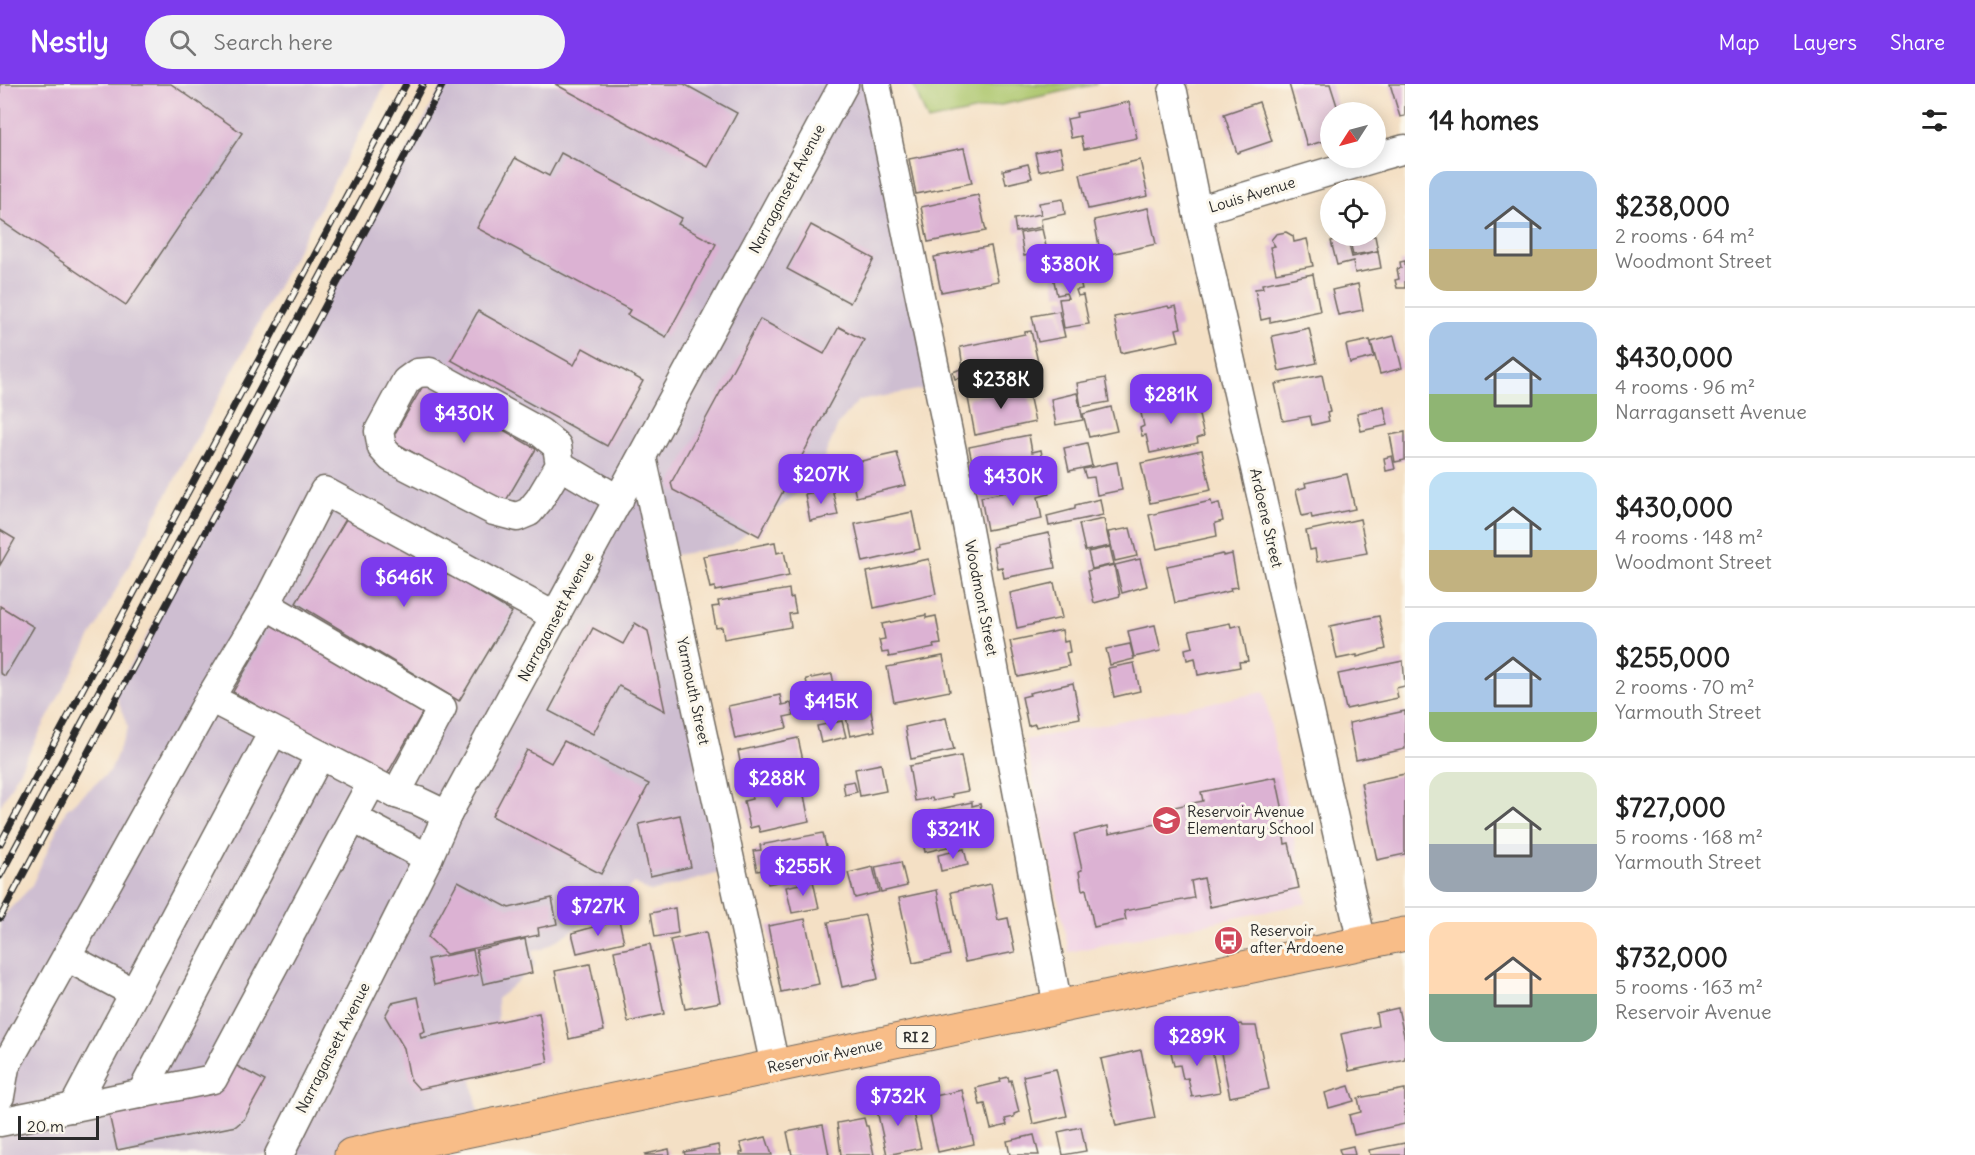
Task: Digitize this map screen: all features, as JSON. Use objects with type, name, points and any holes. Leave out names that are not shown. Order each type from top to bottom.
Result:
[{"type":"main road","name":"Reservoir Avenue","points":[[366,1154],[1405,934]]},
{"type":"street","name":"Narragansett Avenue","points":[[279,1155],[428,858],[447,815],[844,84]]},
{"type":"street","name":"Woodmont Street","points":[[876,84],[965,514],[1058,1007]]},
{"type":"street","name":"Ardoene Street","points":[[1173,92],[1197,211],[1362,943]]},
{"type":"street","name":"Louis Avenue","points":[[1386,155],[1405,149]]},
{"type":"street","name":"Louis Avenue","points":[[1197,211],[1341,168]]},
{"type":"street","points":[[430,372],[540,432],[557,446],[560,465],[539,500],[529,512],[517,517],[494,511],[391,458],[382,448],[379,431],[406,381],[417,373],[430,372]]},
{"type":"street","name":"Yarmouth Street","points":[[642,457],[775,1066]]},
{"type":"street","points":[[560,465],[619,500]]},
{"type":"street","points":[[0,1096],[6,1067],[210,698],[266,605],[324,491],[556,617]]},
{"type":"street","points":[[0,1122],[213,1079],[353,818],[384,788],[442,708],[266,605]]},
{"type":"street","points":[[210,698],[384,788],[447,815]]},
{"type":"street","points":[[73,1108],[273,732]]},
{"type":"street","points":[[141,1094],[320,755]]},
{"type":"street","points":[[353,818],[428,858]]},
{"type":"street","points":[[67,957],[134,993]]},
{"type":"shaded area","points":[[0,84],[386,84],[0,807]]},
{"type":"shaded area","points":[[443,84],[873,84],[934,387],[858,401],[839,423],[814,480],[732,545],[665,557],[727,871],[651,892],[634,883],[596,916],[543,949],[532,950],[535,966],[497,999],[498,1031],[468,1060],[479,1116],[329,1155],[0,1155],[0,919],[31,887],[66,810],[110,771],[128,728],[115,692],[162,609]]},
{"type":"shaded area","name":"Reservoir Avenue Elementary School","points":[[1264,692],[1307,903],[1069,952],[1025,740]]},
{"type":"green space","points":[[913,84],[1097,84],[928,121]]},
{"type":"building","points":[[0,84],[171,84],[242,133],[126,305],[0,220]]},
{"type":"building","points":[[555,84],[684,84],[737,113],[708,167]]},
{"type":"building","points":[[1289,84],[1330,84],[1336,102],[1320,102],[1320,142],[1307,146]]},
{"type":"building","points":[[1390,84],[1405,84],[1405,116],[1400,117]]},
{"type":"building","points":[[1129,102],[1137,138],[1084,149],[1081,136],[1071,138],[1067,119],[1077,117],[1076,113]]},
{"type":"building","points":[[1259,102],[1272,141],[1237,153],[1224,114]]},
{"type":"building","points":[[964,148],[972,183],[916,194],[909,159]]},
{"type":"building","points":[[1060,148],[1064,166],[1039,171],[1035,153]]},
{"type":"building","points":[[561,153],[682,218],[678,224],[716,244],[666,337],[627,315],[630,310],[477,228],[515,158],[549,176]]},
{"type":"building","points":[[1140,160],[1148,196],[1088,209],[1080,174]]},
{"type":"building","points":[[1028,164],[1032,178],[1006,184],[1003,170]]},
{"type":"building","points":[[978,195],[986,231],[928,242],[921,207]]},
{"type":"building","points":[[1063,199],[1065,214],[1041,219],[1042,227],[1016,232],[1014,219],[1041,214],[1039,203]]},
{"type":"building","points":[[1148,208],[1156,244],[1101,256],[1094,220]]},
{"type":"building","points":[[811,225],[874,259],[850,303],[787,269]]},
{"type":"building","points":[[1042,229],[1047,251],[1024,256],[1020,233]]},
{"type":"building","points":[[1286,232],[1293,236],[1294,242],[1307,239],[1313,266],[1276,273],[1270,247],[1275,246],[1271,240],[1276,234]]},
{"type":"building","points":[[991,246],[998,281],[941,292],[934,257]]},
{"type":"building","points":[[1332,246],[1349,246],[1352,257],[1378,251],[1381,268],[1355,273],[1353,261],[1337,265]]},
{"type":"building","points":[[1351,246],[1377,246],[1378,251],[1353,255]]},
{"type":"building","points":[[1405,261],[1405,288],[1397,288],[1395,280],[1399,279],[1397,269],[1401,268],[1400,262]]},
{"type":"building","points":[[1039,263],[1046,263],[1046,274],[1039,274]]},
{"type":"building","points":[[1076,263],[1082,289],[1076,290],[1078,296],[1083,295],[1089,324],[1064,328],[1059,299],[1068,298],[1066,293],[1057,295],[1051,267]]},
{"type":"building","points":[[1313,274],[1320,311],[1270,322],[1270,318],[1261,320],[1255,289],[1263,288],[1262,284]]},
{"type":"building","points":[[1358,284],[1363,310],[1338,315],[1332,290]]},
{"type":"building","points":[[1168,306],[1169,308],[1176,306],[1181,328],[1176,329],[1179,341],[1121,353],[1114,317]]},
{"type":"building","points":[[478,311],[574,365],[583,348],[643,381],[607,446],[451,360]]},
{"type":"building","points":[[1059,311],[1065,337],[1038,342],[1032,316]]},
{"type":"building","points":[[760,319],[824,354],[839,327],[864,340],[759,536],[673,490],[671,483]]},
{"type":"building","points":[[1309,328],[1317,363],[1279,371],[1272,336]]},
{"type":"building","points":[[1031,331],[1040,371],[1030,373],[1030,377],[970,389],[968,382],[960,384],[959,378],[955,379],[953,372],[963,368],[960,347]]},
{"type":"building","points":[[1394,336],[1402,368],[1380,374],[1371,342]]},
{"type":"building","points":[[1370,340],[1374,357],[1350,363],[1346,345]]},
{"type":"building","points":[[1322,375],[1330,412],[1327,413],[1329,421],[1312,425],[1310,416],[1283,421],[1275,384]]},
{"type":"building","points":[[1105,378],[1109,402],[1081,407],[1077,383]]},
{"type":"building","points":[[424,384],[536,449],[504,504],[391,440]]},
{"type":"building","points":[[1027,385],[1035,422],[975,435],[968,398]]},
{"type":"building","points":[[1077,393],[1083,420],[1056,425],[1051,399]]},
{"type":"building","points":[[1189,398],[1190,404],[1196,403],[1204,436],[1197,438],[1198,443],[1150,453],[1146,435],[1142,436],[1140,428],[1144,426],[1140,409]]},
{"type":"building","points":[[1111,407],[1117,431],[1089,437],[1083,414]]},
{"type":"building","points":[[1384,407],[1388,425],[1361,431],[1357,413]]},
{"type":"building","points":[[1405,432],[1405,460],[1395,462],[1390,435]]},
{"type":"building","points":[[1029,435],[1032,452],[1041,450],[1044,466],[1035,468],[1036,470],[976,481],[969,447]]},
{"type":"building","points":[[1087,443],[1092,466],[1069,471],[1064,448]]},
{"type":"building","points":[[1202,450],[1211,490],[1150,503],[1141,463]]},
{"type":"building","points":[[897,453],[906,485],[856,497],[852,480],[843,482],[839,466]]},
{"type":"building","points":[[1392,456],[1395,469],[1386,471],[1384,458]]},
{"type":"building","points":[[1117,462],[1122,490],[1097,495],[1094,477],[1086,478],[1083,469]]},
{"type":"building","points":[[1347,474],[1355,509],[1312,518],[1311,514],[1302,516],[1296,490],[1306,487],[1305,483]]},
{"type":"building","points":[[1047,484],[1049,494],[1038,497],[1042,519],[987,530],[981,497]]},
{"type":"building","points":[[832,488],[838,515],[810,521],[805,494]]},
{"type":"building","points":[[1100,499],[1103,515],[1049,526],[1047,516],[1075,509],[1075,505]]},
{"type":"building","points":[[1211,501],[1212,505],[1219,503],[1223,521],[1215,523],[1217,536],[1157,549],[1149,515]]},
{"type":"building","points":[[912,512],[920,549],[863,562],[855,524]]},
{"type":"building","points":[[349,514],[512,612],[459,701],[296,603]]},
{"type":"building","points":[[1104,519],[1110,546],[1085,551],[1079,524]]},
{"type":"building","points":[[1360,519],[1367,553],[1317,562],[1315,549],[1310,550],[1306,531]]},
{"type":"building","points":[[1130,528],[1137,556],[1115,561],[1108,532]]},
{"type":"building","points":[[0,530],[15,539],[0,565]]},
{"type":"building","points":[[1049,533],[1055,568],[1004,578],[1002,567],[997,568],[993,547],[997,546],[996,544]]},
{"type":"building","points":[[775,542],[777,553],[784,551],[789,576],[715,591],[715,587],[710,588],[703,556]]},
{"type":"building","points":[[1110,547],[1114,564],[1092,569],[1088,552]]},
{"type":"building","points":[[1223,554],[1223,556],[1232,554],[1238,587],[1230,588],[1231,591],[1175,603],[1167,566]]},
{"type":"building","points":[[929,559],[936,594],[874,608],[867,572]]},
{"type":"building","points":[[1140,559],[1147,586],[1122,593],[1115,565]]},
{"type":"building","points":[[1114,565],[1120,596],[1094,603],[1087,571]]},
{"type":"building","points":[[1054,583],[1062,618],[1017,628],[1010,593]]},
{"type":"building","points":[[789,589],[796,613],[789,614],[791,627],[724,639],[722,627],[716,628],[712,607],[719,606],[718,601]]},
{"type":"building","points":[[0,606],[34,627],[5,676],[0,673]]},
{"type":"building","points":[[926,615],[926,618],[936,616],[941,644],[933,645],[934,648],[889,657],[888,652],[882,653],[879,640],[885,639],[882,624]]},
{"type":"building","points":[[1379,616],[1386,649],[1357,657],[1357,655],[1337,659],[1330,626]]},
{"type":"building","points":[[273,622],[425,708],[385,778],[233,692]]},
{"type":"building","points":[[635,623],[648,631],[665,711],[619,686],[593,734],[549,711],[593,628],[623,644]]},
{"type":"building","points":[[1230,623],[1231,627],[1241,625],[1248,661],[1239,662],[1240,667],[1198,675],[1195,658],[1187,660],[1185,649],[1193,647],[1189,631]]},
{"type":"building","points":[[1155,625],[1161,651],[1134,657],[1128,631]]},
{"type":"building","points":[[1062,630],[1064,642],[1068,641],[1070,652],[1066,653],[1069,666],[1018,677],[1010,641]]},
{"type":"building","points":[[1130,644],[1134,659],[1110,665],[1106,649]]},
{"type":"building","points":[[943,656],[950,691],[894,702],[887,667]]},
{"type":"building","points":[[1403,661],[1405,686],[1396,688],[1398,698],[1346,709],[1338,674]]},
{"type":"building","points":[[1134,663],[1140,691],[1114,697],[1108,668]]},
{"type":"building","points":[[832,674],[837,702],[811,706],[806,679]]},
{"type":"building","points":[[1073,683],[1080,718],[1036,727],[1035,724],[1028,726],[1022,697],[1030,695],[1029,693]]},
{"type":"building","points":[[866,688],[875,731],[850,736],[841,693]]},
{"type":"building","points":[[780,695],[782,705],[791,703],[794,715],[784,717],[787,728],[735,739],[728,706]]},
{"type":"building","points":[[1405,711],[1405,749],[1356,760],[1349,723]]},
{"type":"building","points":[[946,718],[954,750],[911,759],[905,727]]},
{"type":"building","points":[[842,721],[846,737],[821,743],[817,726]]},
{"type":"building","points":[[798,738],[806,774],[745,787],[738,751]]},
{"type":"building","points":[[564,741],[649,784],[601,874],[492,816],[527,750],[551,763]]},
{"type":"building","points":[[961,756],[968,791],[933,801],[932,798],[915,801],[909,766]]},
{"type":"building","points":[[881,764],[886,791],[860,796],[855,769]]},
{"type":"building","points":[[1405,774],[1405,854],[1377,860],[1361,783]]},
{"type":"building","points":[[1276,777],[1287,830],[1283,831],[1285,844],[1289,843],[1299,888],[1210,907],[1204,878],[1191,881],[1194,898],[1124,911],[1126,920],[1094,927],[1086,889],[1082,890],[1079,871],[1082,870],[1074,834],[1108,826],[1109,834],[1176,820],[1174,807],[1203,801],[1201,792]]},
{"type":"building","points":[[854,781],[857,792],[845,795],[843,783]]},
{"type":"building","points":[[802,785],[809,821],[760,832],[758,826],[750,828],[744,801],[752,799],[752,796]]},
{"type":"building","points":[[972,802],[972,806],[980,804],[985,826],[979,827],[979,840],[925,852],[917,814]]},
{"type":"building","points":[[680,815],[691,867],[650,876],[639,824]]},
{"type":"building","points":[[823,833],[831,871],[768,884],[763,870],[757,871],[753,851],[761,850],[760,845]]},
{"type":"building","points":[[964,849],[968,865],[941,871],[938,855]]},
{"type":"building","points":[[901,862],[907,886],[881,892],[875,867]]},
{"type":"building","points":[[873,867],[879,892],[855,898],[848,873]]},
{"type":"building","points":[[458,881],[509,908],[552,898],[557,924],[538,928],[539,935],[446,954],[428,937]]},
{"type":"building","points":[[813,881],[819,908],[792,913],[786,887]]},
{"type":"building","points":[[991,884],[998,920],[1008,918],[1015,952],[965,962],[951,892]]},
{"type":"building","points":[[937,890],[950,955],[913,963],[899,898]]},
{"type":"building","points":[[614,904],[617,918],[597,921],[594,908]]},
{"type":"building","points":[[675,908],[678,933],[655,937],[651,913]]},
{"type":"building","points":[[865,915],[878,979],[842,987],[828,922]]},
{"type":"building","points":[[805,919],[819,984],[781,992],[768,926]]},
{"type":"building","points":[[619,920],[624,942],[577,953],[572,933]]},
{"type":"building","points":[[706,932],[720,1002],[685,1009],[670,940]]},
{"type":"building","points":[[525,939],[532,973],[483,984],[476,950]]},
{"type":"building","points":[[650,944],[664,1014],[628,1022],[614,951]]},
{"type":"building","points":[[473,950],[478,975],[434,985],[428,959]]},
{"type":"building","points":[[590,964],[604,1031],[569,1039],[555,971]]},
{"type":"building","points":[[418,997],[425,1031],[420,1033],[421,1038],[539,1013],[548,1062],[419,1089],[410,1079],[404,1048],[385,1016],[392,1003]]},
{"type":"building","points":[[1398,1008],[1405,1040],[1405,1059],[1349,1071],[1341,1034],[1378,1026],[1376,1013]]},
{"type":"building","points":[[1241,1024],[1242,1026],[1256,1026],[1269,1089],[1230,1097],[1217,1034],[1220,1034],[1219,1028]]},
{"type":"building","points":[[1210,1039],[1220,1092],[1192,1097],[1188,1078],[1183,1079],[1180,1065],[1174,1066],[1170,1047]]},
{"type":"building","points":[[1141,1050],[1155,1118],[1116,1126],[1101,1059]]},
{"type":"building","points":[[233,1064],[265,1081],[244,1119],[236,1126],[117,1150],[109,1114]]},
{"type":"building","points":[[1056,1069],[1067,1116],[1033,1124],[1023,1076]]},
{"type":"building","points":[[1008,1077],[1009,1081],[1011,1080],[1019,1112],[1014,1114],[1014,1117],[1005,1119],[1007,1125],[991,1129],[985,1104],[980,1105],[976,1088],[1001,1082],[1000,1079]]},
{"type":"building","points":[[1349,1086],[1354,1101],[1329,1108],[1325,1093]]},
{"type":"building","points":[[1405,1089],[1405,1124],[1354,1135],[1349,1115],[1361,1112],[1358,1098]]},
{"type":"building","points":[[962,1090],[974,1144],[938,1152],[926,1098]]},
{"type":"building","points":[[905,1097],[905,1101],[910,1100],[921,1148],[887,1155],[876,1106],[893,1103],[892,1100]]},
{"type":"building","points":[[864,1118],[874,1155],[841,1155],[837,1123]]},
{"type":"building","points":[[823,1125],[829,1155],[792,1155],[787,1132]]},
{"type":"building","points":[[1081,1127],[1086,1151],[1063,1155],[1058,1132]]},
{"type":"building","points":[[1034,1135],[1039,1155],[1010,1155],[1007,1141]]},
{"type":"building","points":[[766,1137],[772,1155],[740,1155],[743,1152],[740,1143]]},
{"type":"building","points":[[1405,1143],[1405,1155],[1370,1155],[1369,1150]]},
{"type":"building","points":[[718,1145],[720,1155],[685,1155],[684,1152]]},
{"type":"building","points":[[1353,1146],[1355,1155],[1341,1155],[1339,1149]]},
{"type":"building","points":[[669,1149],[670,1155],[645,1155],[645,1154]]},
{"type":"railway","points":[[0,844],[406,84]]},
{"type":"railway","points":[[0,876],[423,84]]},
{"type":"railway","points":[[0,918],[443,84]]},
{"type":"place","name":"Reservoir Avenue Elementary School","points":[[1166,821]]},
{"type":"place","name":"Reservoir after Ardoene","points":[[1229,940]]}]
